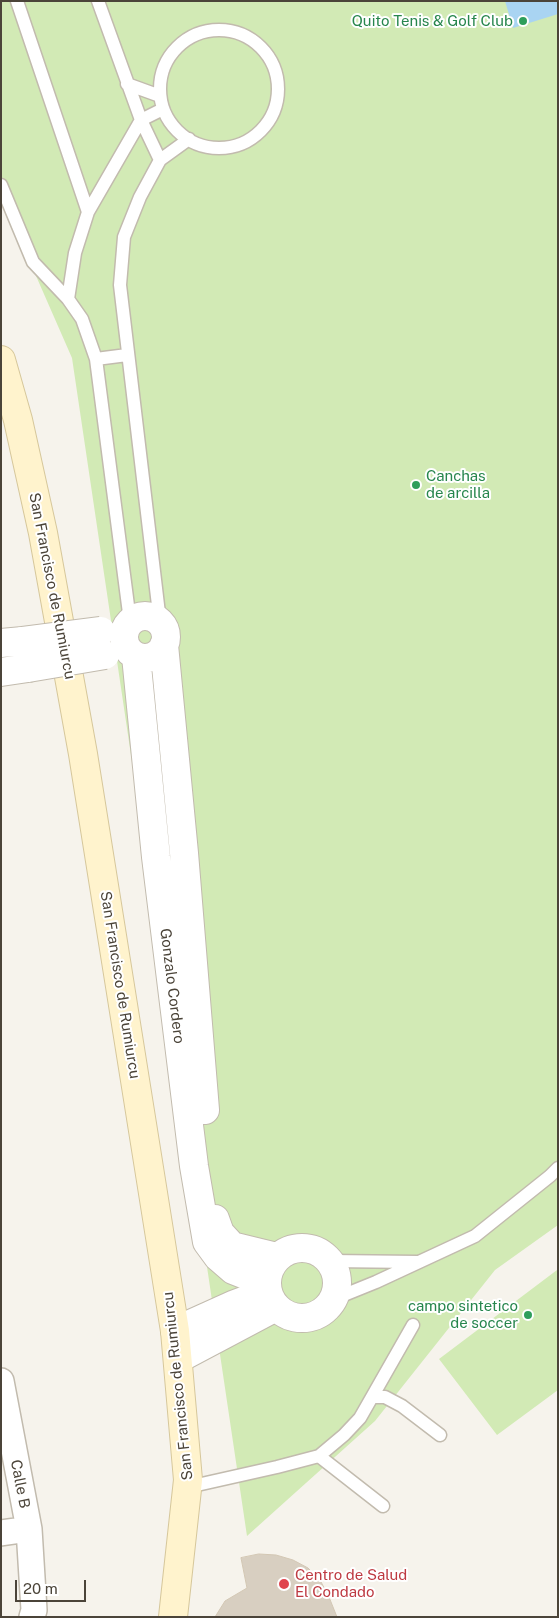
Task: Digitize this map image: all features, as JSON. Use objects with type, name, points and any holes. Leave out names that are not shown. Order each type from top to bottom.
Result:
[{"type":"main road","name":"San Francisco de Rumiurcu","points":[[1,360],[18,420],[43,533],[83,754],[175,1331],[188,1487],[173,1617]]},
{"type":"street","points":[[1,672],[28,668],[121,640],[137,617],[145,615],[154,617],[162,634],[159,652],[152,657],[144,658],[121,640],[12,642]]},
{"type":"street","name":"Gonzalo Cordero","points":[[162,634],[184,853],[214,1217],[220,1233],[232,1246],[277,1257]]},
{"type":"street","name":"Gonzalo Cordero","points":[[121,640],[156,857],[194,1166],[207,1242],[218,1257],[232,1270],[270,1294]]},
{"type":"street","points":[[156,857],[184,853]]},
{"type":"street","points":[[178,1359],[270,1294],[277,1257],[290,1250],[305,1248],[318,1251],[330,1261],[336,1272],[338,1286],[334,1299],[326,1310],[314,1316],[300,1318],[287,1315],[270,1294]]},
{"type":"street","points":[[175,1331],[270,1294]]},
{"type":"street","name":"Calle B","points":[[1,1381],[29,1529],[34,1610],[32,1617]]},
{"type":"street","points":[[1,1533],[29,1529]]},
{"type":"lane","points":[[17,1],[88,212]]},
{"type":"lane","points":[[98,1],[141,120],[160,160]]},
{"type":"lane","points":[[210,30],[233,31],[253,40],[269,56],[278,77],[278,100],[269,121],[253,137],[233,146],[210,147],[189,140],[173,126],[163,109],[160,96],[162,74],[172,53],[189,38],[210,30]]},
{"type":"lane","points":[[127,84],[160,96]]},
{"type":"lane","points":[[68,299],[75,254],[88,212],[141,120],[163,109]]},
{"type":"lane","points":[[162,634],[120,285],[124,237],[140,197],[160,160],[189,140]]},
{"type":"lane","points":[[1,185],[32,262],[68,299],[82,319],[96,359],[121,640]]},
{"type":"lane","points":[[96,359],[127,354]]},
{"type":"lane","points":[[334,1299],[376,1282],[475,1236],[558,1168]]},
{"type":"lane","points":[[330,1261],[419,1262]]},
{"type":"lane","points":[[188,1487],[319,1456],[344,1436],[360,1418],[413,1325]]},
{"type":"lane","points":[[372,1397],[384,1397],[402,1406],[440,1435]]},
{"type":"lane","points":[[319,1456],[383,1506]]},
{"type":"green space","points":[[1,1],[558,1],[558,1225],[495,1270],[375,1421],[247,1536],[72,358],[1,196]]},
{"type":"green space","name":"campo sintetico de soccer","points":[[557,1270],[558,1390],[497,1435],[439,1359]]},
{"type":"water","name":"Quito Tenis & Golf Club","points":[[505,1],[558,1],[558,14],[513,28]]},
{"type":"building","name":"Centro de Salud El Condado","points":[[259,1554],[276,1555],[293,1560],[308,1568],[320,1580],[337,1617],[215,1617],[225,1601],[247,1588],[241,1558]]},
{"type":"place","name":"Quito Tenis & Golf Club","points":[[523,21]]},
{"type":"place","name":"Canchas de arcilla","points":[[416,485]]},
{"type":"place","name":"campo sintetico de soccer","points":[[528,1315]]},
{"type":"place","name":"Centro de Salud El Condado","points":[[284,1584]]}]
